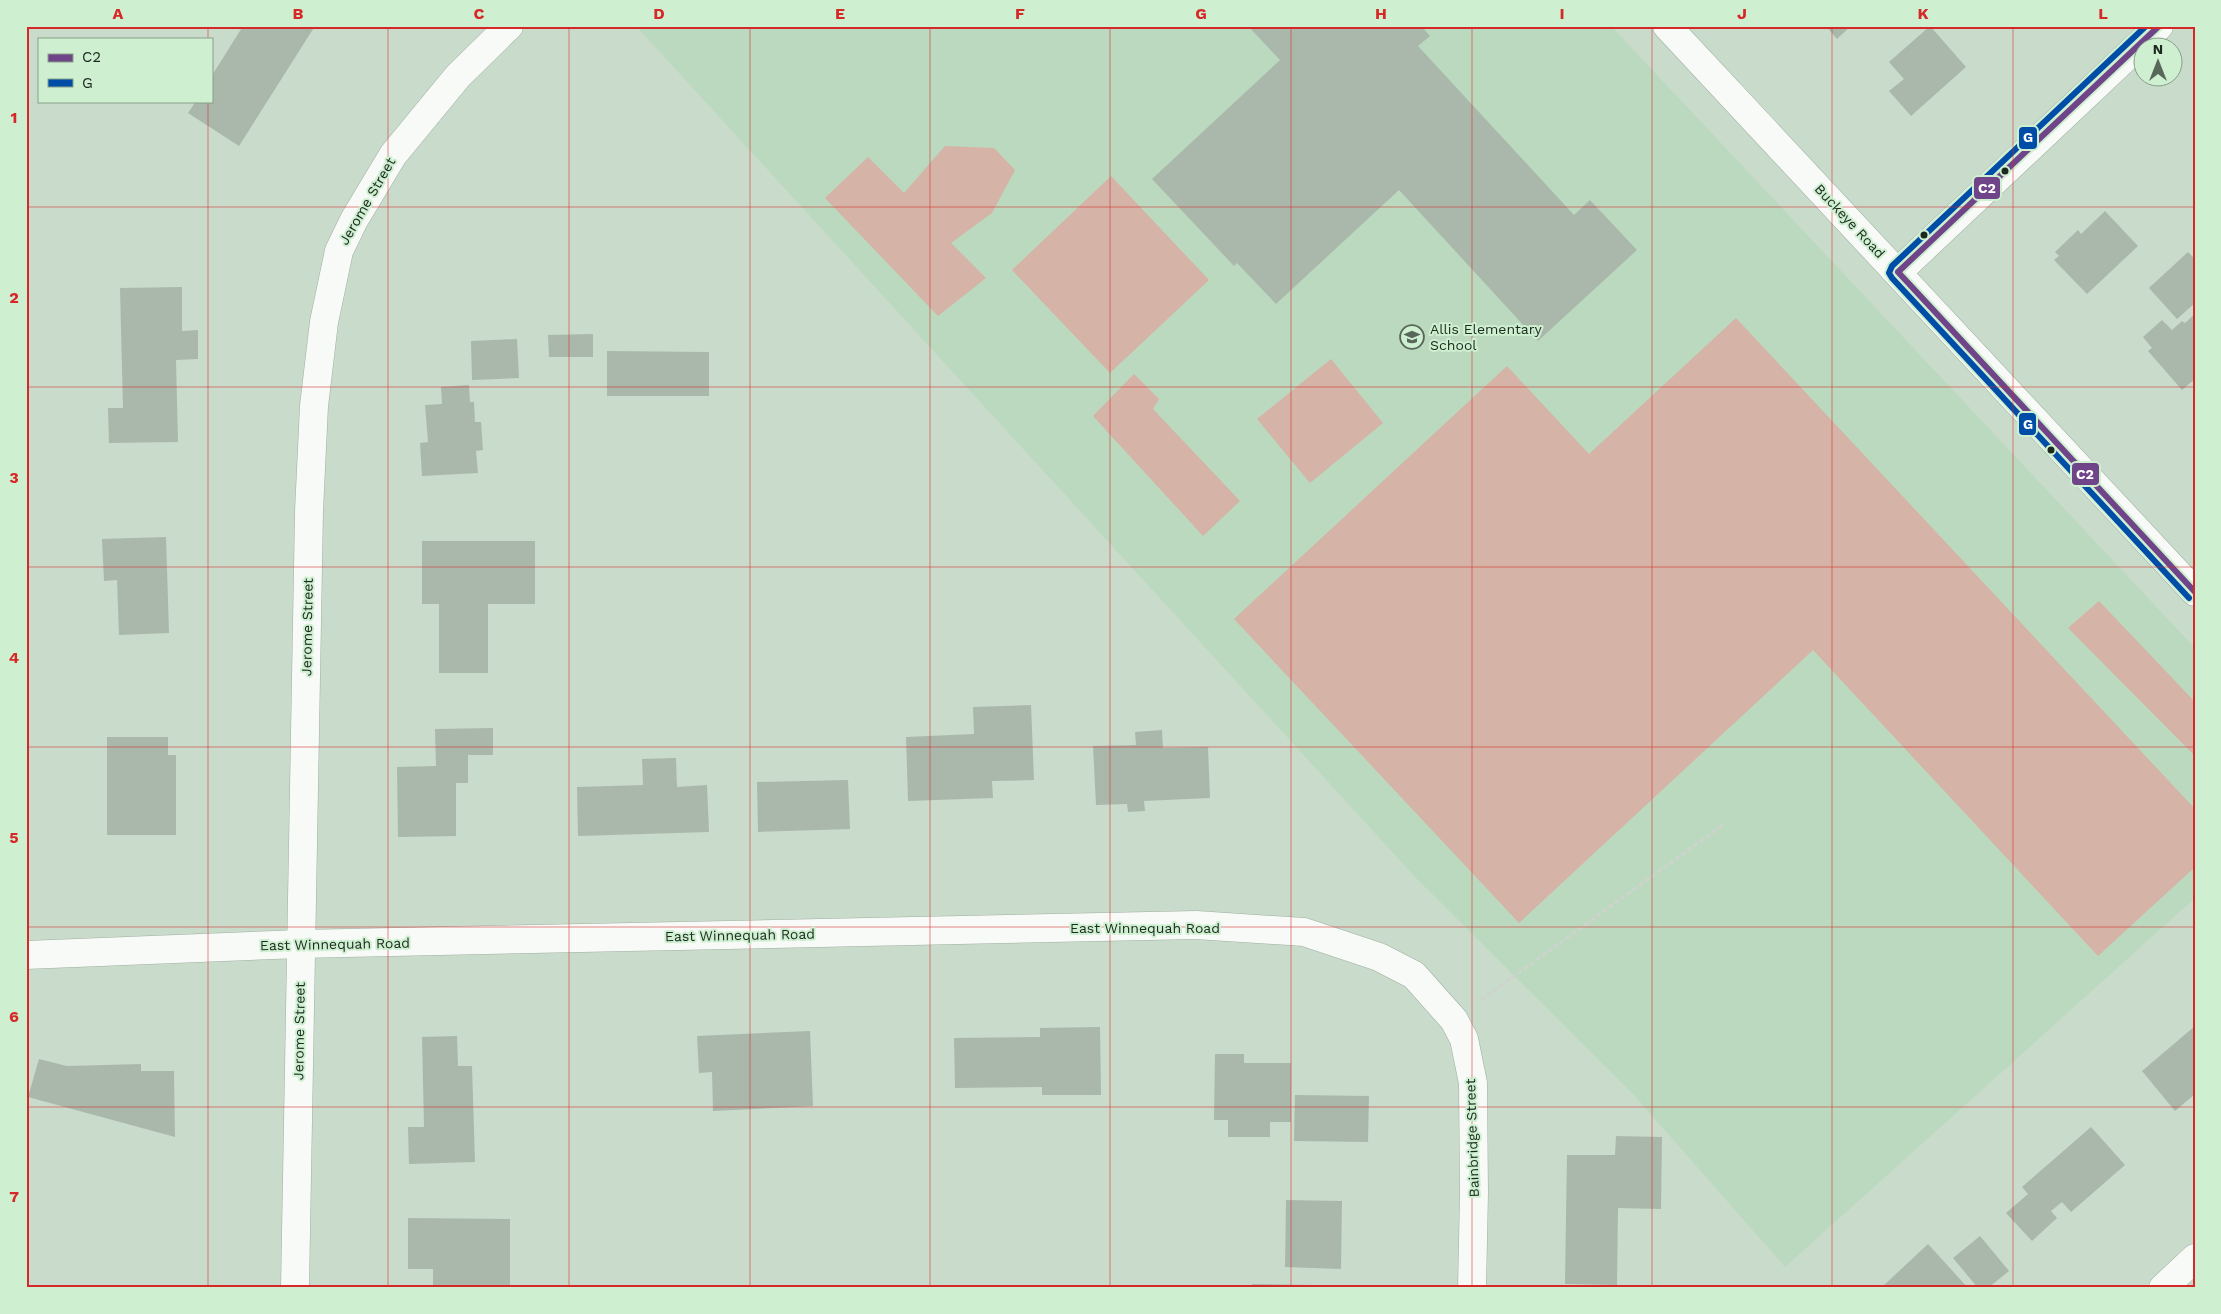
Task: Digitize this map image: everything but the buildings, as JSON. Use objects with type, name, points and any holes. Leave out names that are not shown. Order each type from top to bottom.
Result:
[{"type":"street","name":"Jerome Street","points":[[295,1288],[309,511],[314,406],[324,322],[339,252],[354,220],[393,155],[458,76],[509,26]]},
{"type":"street","name":"Buckeye Road","points":[[1667,26],[2195,592]]},
{"type":"street","points":[[1898,272],[2160,26]]},
{"type":"street","name":"East Winnequah Road","points":[[26,955],[300,944],[1196,925],[1304,932],[1379,957],[1414,975],[1435,997]]},
{"type":"street","name":"Bainbridge Street","points":[[1435,997],[1454,1020],[1464,1039],[1473,1083],[1474,1193],[1472,1288]]},
{"type":"street","points":[[2163,1288],[2195,1258]]},
{"type":"path","points":[[1454,1020],[1723,825]]},
{"type":"shaded area","name":"Allis Elementary School","points":[[636,26],[1611,26],[2195,648],[2195,898],[1785,1267],[1634,1095],[1418,880]]},
{"type":"shaded area","points":[[945,146],[994,148],[1015,170],[992,213],[951,243],[986,278],[938,316],[825,198],[868,157],[904,193]]},
{"type":"shaded area","points":[[1111,176],[1209,280],[1110,373],[1012,270]]},
{"type":"shaded area","points":[[1736,318],[2195,809],[2195,867],[2098,956],[1813,650],[1519,923],[1234,619],[1507,366],[1589,454]]},
{"type":"shaded area","points":[[1331,359],[1383,423],[1310,483],[1257,419]]},
{"type":"shaded area","points":[[1134,374],[1159,399],[1153,409],[1240,501],[1203,536],[1093,416]]},
{"type":"shaded area","points":[[2099,601],[2195,702],[2195,756],[2068,628]]},
{"type":"transit line","name":"G","points":[[2146,26],[1892,266],[1889,273],[2189,598]]},
{"type":"transit line","name":"C2","points":[[2159,26],[1898,272],[2195,592]]},
{"type":"place","name":"Allis Elementary School","points":[[1412,337]]}]
